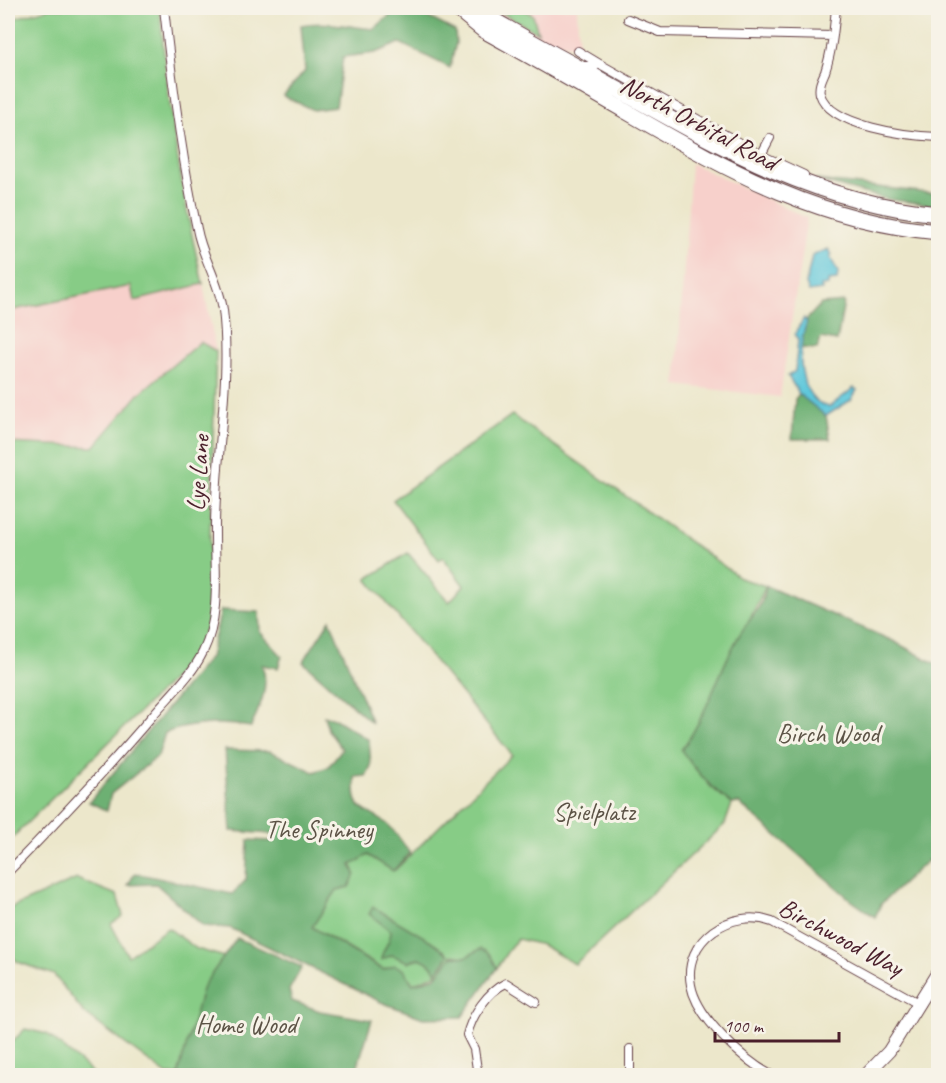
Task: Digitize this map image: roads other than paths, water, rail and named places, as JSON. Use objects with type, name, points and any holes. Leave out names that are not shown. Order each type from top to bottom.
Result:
[{"type":"highway","name":"North Orbital Road","points":[[456,8],[483,30],[755,183],[809,205],[853,219],[939,232]]},
{"type":"highway","name":"North Orbital Road","points":[[474,8],[578,59],[701,136],[782,176],[871,204],[939,214]]},
{"type":"highway","points":[[782,176],[792,189],[804,196],[809,205]]},
{"type":"street","name":"Lye Lane","points":[[8,872],[87,792],[184,678],[205,648],[212,621],[218,579],[215,534],[224,392],[223,308],[214,274],[197,232],[175,113],[164,8]]},
{"type":"street","points":[[836,8],[833,36],[820,84],[820,94],[825,102],[838,114],[861,124],[939,137]]},
{"type":"street","points":[[628,19],[660,32],[833,36]]},
{"type":"street","points":[[578,59],[596,66],[598,63]]},
{"type":"street","points":[[578,59],[598,63],[761,155],[809,177],[842,196]]},
{"type":"street","points":[[761,155],[770,138]]},
{"type":"street","name":"Birchwood Way","points":[[773,1076],[734,1046],[705,1016],[694,996],[690,972],[693,955],[707,935],[723,925],[737,919],[757,918],[772,922],[920,1004]]},
{"type":"street","points":[[865,1076],[884,1058],[939,972]]},
{"type":"street","points":[[478,1076],[474,1049],[467,1035],[487,998],[506,982],[536,1002]]},
{"type":"street","points":[[630,1049],[630,1076]]},
{"type":"water","points":[[828,249],[838,272],[837,280],[828,281],[828,285],[821,286],[822,290],[809,292],[806,284],[812,256]]},
{"type":"water","points":[[804,318],[807,322],[802,344],[802,370],[810,394],[818,402],[829,407],[854,388],[857,390],[851,400],[826,416],[799,394],[788,376],[795,371],[798,340],[795,334]]},
{"type":"park label","name":"Birch Wood","points":[[828,733]]},
{"type":"park label","name":"Spielplatz","points":[[594,811]]},
{"type":"park label","name":"The Spinney","points":[[319,829]]},
{"type":"park label","name":"Home Wood","points":[[246,1024]]}]
